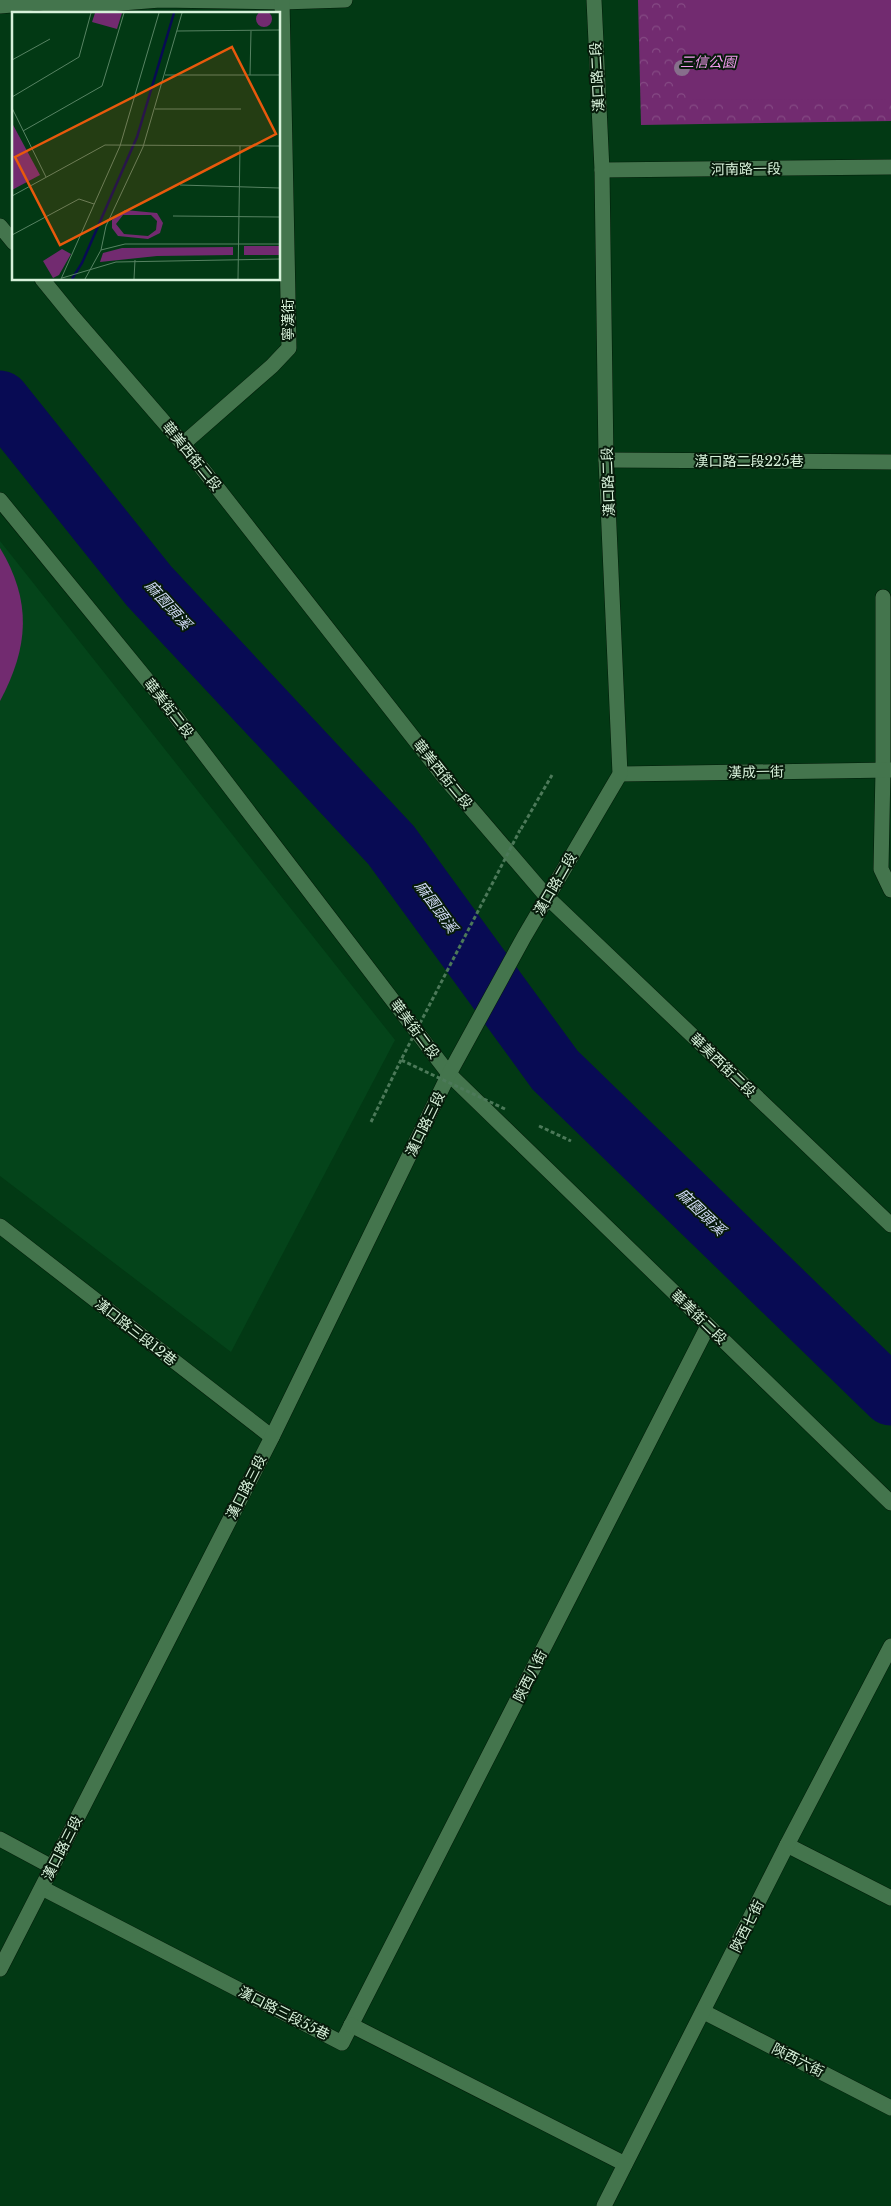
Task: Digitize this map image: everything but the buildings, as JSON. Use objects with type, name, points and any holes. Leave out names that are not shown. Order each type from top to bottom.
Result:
[{"type":"street","points":[[0,6],[36,3],[83,6],[160,0],[345,0]]},
{"type":"street","name":"漢口路二段","points":[[488,1002],[547,897],[620,774],[606,460],[602,170],[594,0]]},
{"type":"street","name":"寧漢街","points":[[183,444],[272,366],[289,348],[282,1]]},
{"type":"street","name":"河南路一段","points":[[602,170],[891,168]]},
{"type":"street","points":[[0,226],[12,241]]},
{"type":"street","name":"華美西街二段","points":[[43,280],[183,444],[444,777],[547,897],[891,1225]]},
{"type":"street","name":"漢口路二段225巷","points":[[606,460],[891,462]]},
{"type":"street","name":"華美街二段","points":[[0,500],[161,697],[449,1074],[891,1504]]},
{"type":"street","points":[[883,597],[887,770],[881,869],[891,890]]},
{"type":"street","name":"漢成一街","points":[[620,774],[887,770]]},
{"type":"street","name":"漢口路三段","points":[[0,1969],[272,1437],[449,1074],[488,1002]]},
{"type":"street","name":"漢口路三段12巷","points":[[0,1226],[272,1437]]},
{"type":"street","name":"陝西八街","points":[[351,2025],[708,1326]]},
{"type":"street","name":"陜西七街","points":[[604,2206],[787,1845],[891,1646]]},
{"type":"street","points":[[0,1839],[52,1867]]},
{"type":"street","points":[[787,1845],[891,1898]]},
{"type":"street","name":"漢口路三段55巷","points":[[42,1888],[342,2043],[351,2025],[625,2164]]},
{"type":"street","name":"陝西六街","points":[[704,2012],[891,2108]]},
{"type":"path","points":[[370,1122],[520,830],[552,775]]},
{"type":"path","points":[[401,1060],[505,1109]]},
{"type":"shaded area","points":[[0,541],[395,1040],[231,1352],[0,1176]]},
{"type":"green space","name":"三信公園","points":[[638,0],[891,0],[891,121],[641,125]]},
{"type":"green space","name":"三信公園","points":[[687,0],[891,0],[891,99],[687,100]]},
{"type":"green space","points":[[0,548],[18,587],[22,605],[23,624],[17,662],[0,701]]},
{"type":"waterway","name":"麻園頭溪","points":[[0,400],[149,586],[391,845],[555,1070],[891,1396]]}]
